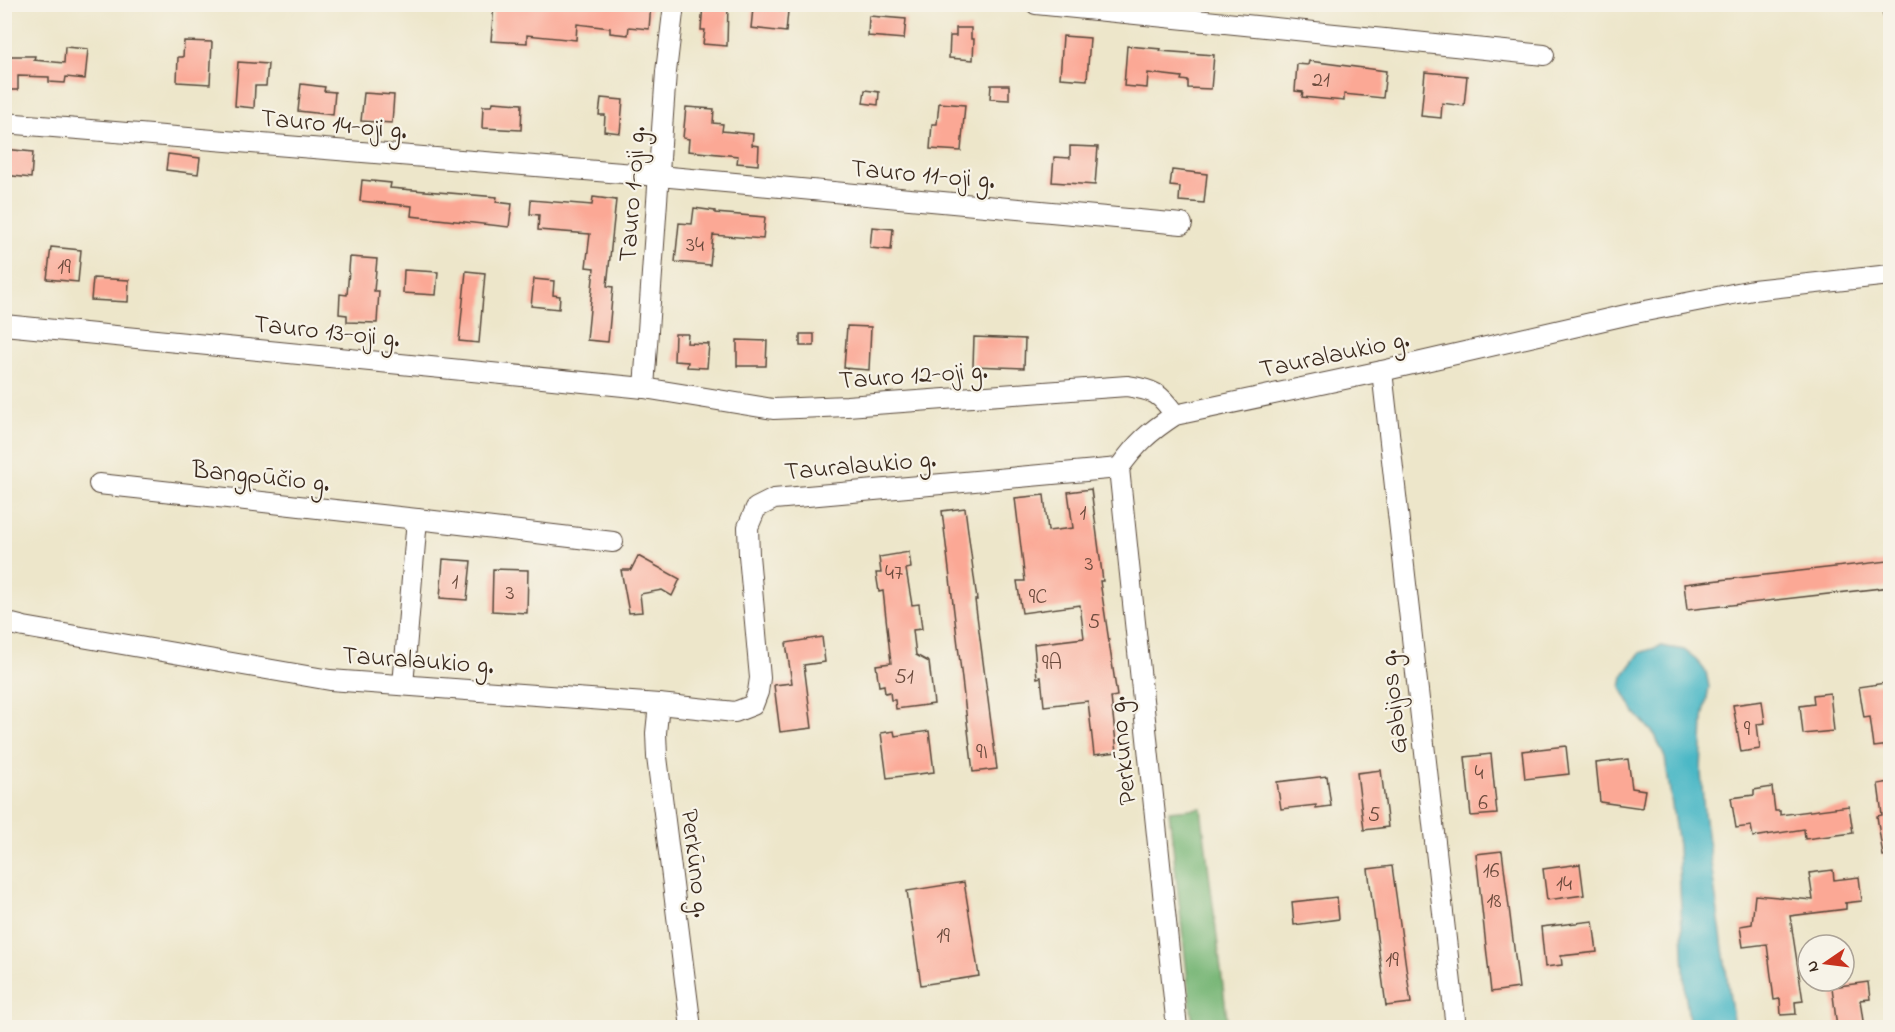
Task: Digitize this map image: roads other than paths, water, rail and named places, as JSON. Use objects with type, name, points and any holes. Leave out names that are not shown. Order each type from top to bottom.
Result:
[{"type":"street","name":"Tauro 1-oji g.","points":[[644,387],[666,72],[674,4]]},
{"type":"street","points":[[1036,4],[1544,55]]},
{"type":"street","name":"Tauro 14-oji g.","points":[[4,123],[659,176]]},
{"type":"street","name":"Tauro 11-oji g.","points":[[659,176],[1182,224]]},
{"type":"street","name":"Tauralaukio g.","points":[[4,622],[330,680],[659,704],[735,712],[753,705],[758,692],[759,678],[748,527],[756,508],[774,499],[1119,468],[1136,445],[1151,431],[1175,415],[1382,371],[1630,314],[1753,290],[1890,275]]},
{"type":"street","name":"Tauro 13-oji g.","points":[[4,325],[644,387]]},
{"type":"street","name":"Gabijos g.","points":[[1382,371],[1456,1028]]},
{"type":"street","name":"Tauro 12-oji g.","points":[[644,387],[773,409],[847,406],[1127,386],[1147,389],[1162,397],[1175,415]]},
{"type":"street","name":"Perkūno g.","points":[[1119,468],[1177,1028]]},
{"type":"street","name":"Bangpūčio g.","points":[[99,484],[613,542]]},
{"type":"street","points":[[403,685],[417,519]]},
{"type":"street","name":"Perkūno g.","points":[[659,704],[656,733],[657,757],[691,1028]]},
{"type":"water","points":[[1661,646],[1684,650],[1696,659],[1706,672],[1709,687],[1703,719],[1701,772],[1704,813],[1734,1027],[1690,1027],[1685,992],[1678,846],[1665,758],[1655,735],[1635,713],[1621,688],[1623,676],[1640,653]]}]
